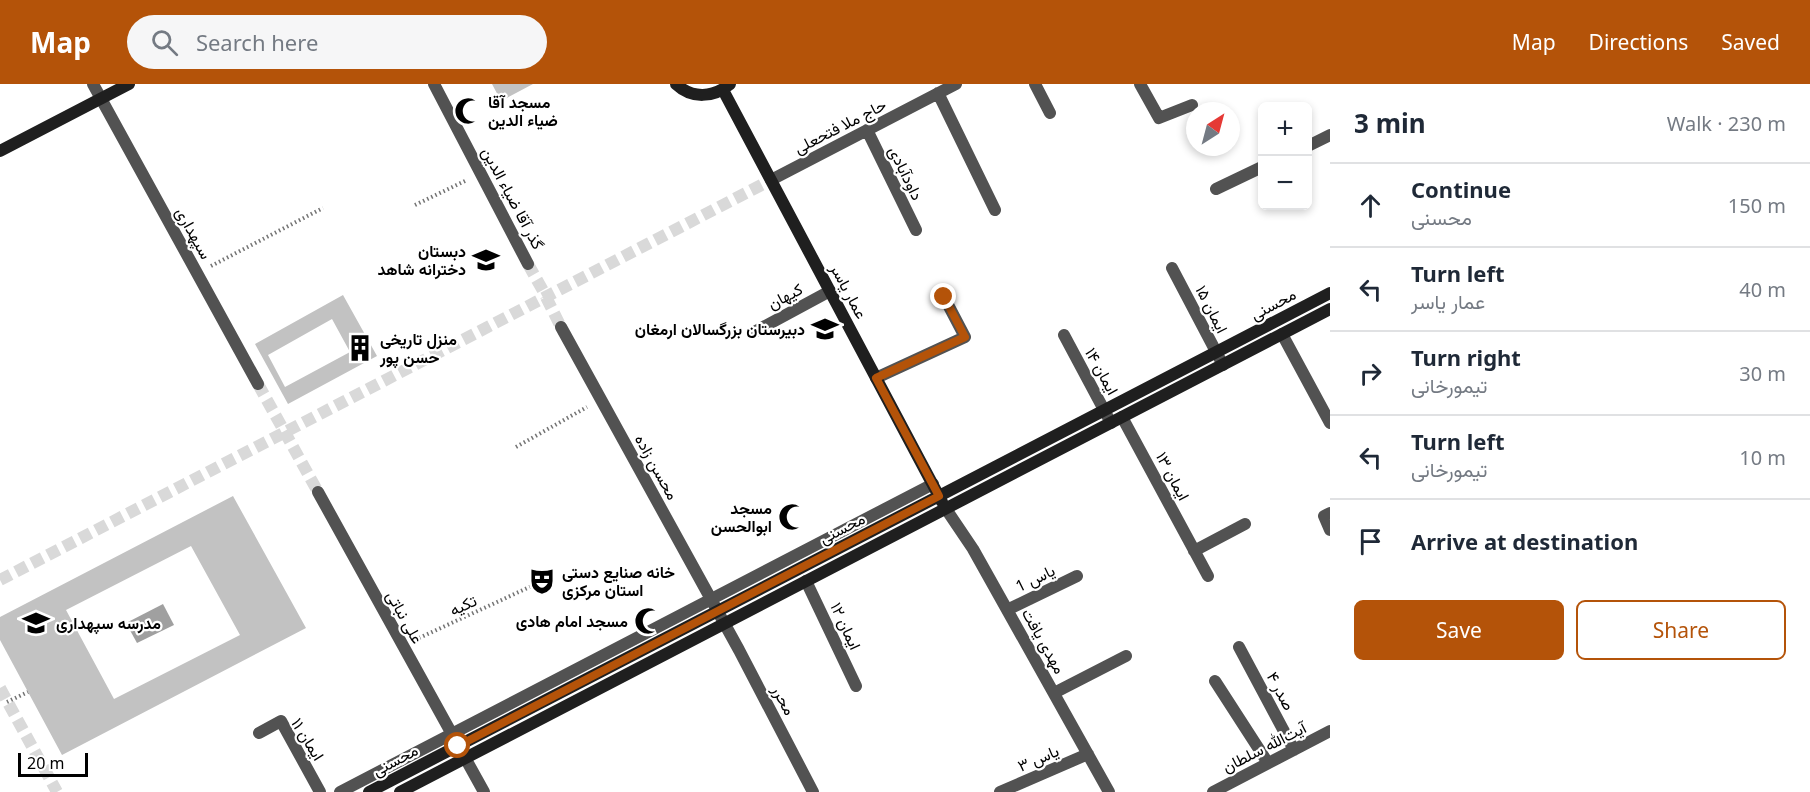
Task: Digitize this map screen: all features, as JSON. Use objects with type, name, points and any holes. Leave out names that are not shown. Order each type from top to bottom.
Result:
[{"type":"street","name":"سپهداری","points":[[93,84],[258,384]]},
{"type":"street","points":[[0,151],[129,84]]},
{"type":"street","name":"گذر آقا ضیاء الدین","points":[[434,84],[528,264]]},
{"type":"street","points":[[676,84],[687,92],[698,95],[710,95],[726,87]]},
{"type":"street","name":"حاج ملا فتحعلی","points":[[771,180],[956,84]]},
{"type":"street","points":[[1035,84],[1050,113]]},
{"type":"street","points":[[1140,84],[1159,118],[1186,107]]},
{"type":"street","name":"عمار یاسر","points":[[726,87],[771,180],[946,508]]},
{"type":"street","points":[[938,93],[994,210]]},
{"type":"street","name":"داودآبادی","points":[[867,130],[916,230]]},
{"type":"street","points":[[1312,144],[1330,135]]},
{"type":"street","points":[[1216,189],[1258,169]]},
{"type":"street","name":"ایمان ۱۵","points":[[1172,268],[1222,365]]},
{"type":"street","name":"کیهان","points":[[756,331],[830,291]]},
{"type":"street","name":"محسنی","points":[[369,792],[1330,293]]},
{"type":"street","points":[[876,378],[965,337],[944,297]]},
{"type":"street","name":"محسنی","points":[[400,792],[1330,309]]},
{"type":"street","name":"محسن زاده","points":[[561,327],[724,624]]},
{"type":"street","points":[[1282,334],[1330,423]]},
{"type":"street","name":"ایمان ۱۴","points":[[1064,335],[1104,410],[1117,420]]},
{"type":"street","name":"ایمان ۱۳","points":[[1117,420],[1208,576]]},
{"type":"street","points":[[340,792],[933,484]]},
{"type":"street","name":"علی نباتی","points":[[318,492],[484,792]]},
{"type":"street","name":"مهدی یافت","points":[[946,508],[973,549],[1109,792]]},
{"type":"street","points":[[1330,513],[1324,516],[1330,530]]},
{"type":"street","points":[[1194,550],[1245,524]]},
{"type":"street","name":"یاس 1","points":[[1007,610],[1077,576]]},
{"type":"street","name":"ایمان ۱۲","points":[[806,581],[856,686]]},
{"type":"street","name":"محرر","points":[[724,624],[813,792]]},
{"type":"street","name":"صدر ۴","points":[[1239,647],[1294,750]]},
{"type":"street","points":[[1054,693],[1126,656]]},
{"type":"street","points":[[1215,681],[1268,763]]},
{"type":"street","name":"ایمان ۱۱","points":[[259,733],[280,721],[320,792]]},
{"type":"street","name":"آیت‌الله سلطان","points":[[1212,792],[1330,731]]},
{"type":"street","name":"یاس ۳","points":[[1000,792],[1088,754]]},
{"type":"path","points":[[415,205],[481,173]]},
{"type":"path","points":[[197,273],[323,208]]},
{"type":"path","points":[[516,447],[601,399]]},
{"type":"path","name":"تکیه","points":[[402,645],[534,585]]},
{"type":"path","points":[[8,702],[28,692]]},
{"type":"shaded area","points":[[163,604],[174,625],[137,643],[126,623]]},
{"type":"building","points":[[492,84],[533,84],[501,101]]},
{"type":"building","name":"منزل تاریخی حسن پور","points":[[343,295],[377,356],[288,404],[255,344]],"holes":[[[332,319],[350,352],[285,387],[268,355]]]},
{"type":"building","name":"مدرسه سپهداری","points":[[233,496],[306,628],[62,755],[0,640],[0,617]],"holes":[[[191,546],[240,635],[114,699],[66,610]]]},
{"type":"tunnel","points":[[0,580],[771,180]]},
{"type":"tunnel","points":[[528,264],[546,296]]},
{"type":"tunnel","points":[[546,297],[561,327]]},
{"type":"tunnel","points":[[258,384],[318,492]]},
{"type":"tunnel","points":[[0,688],[57,792]]},
{"type":"place","name":"مسجد آقا ضیاء الدین","points":[[468,111]]},
{"type":"place","name":"دبستان دخترانه شاهد","points":[[486,260]]},
{"type":"place","name":"دبیرستان بزرگسالان ارمغان","points":[[825,329]]},
{"type":"place","name":"منزل تاریخی حسن پور","points":[[360,348]]},
{"type":"place","name":"مسجد ابوالحسن","points":[[792,517]]},
{"type":"place","name":"خانه صنایع دستی استان مرکزی","points":[[542,581]]},
{"type":"place","name":"مسجد امام هادی","points":[[648,621]]},
{"type":"place","name":"مدرسه سپهداری","points":[[36,623]]},
{"type":"route","points":[[458,746],[939,496],[876,378],[965,337],[944,297]]}]
